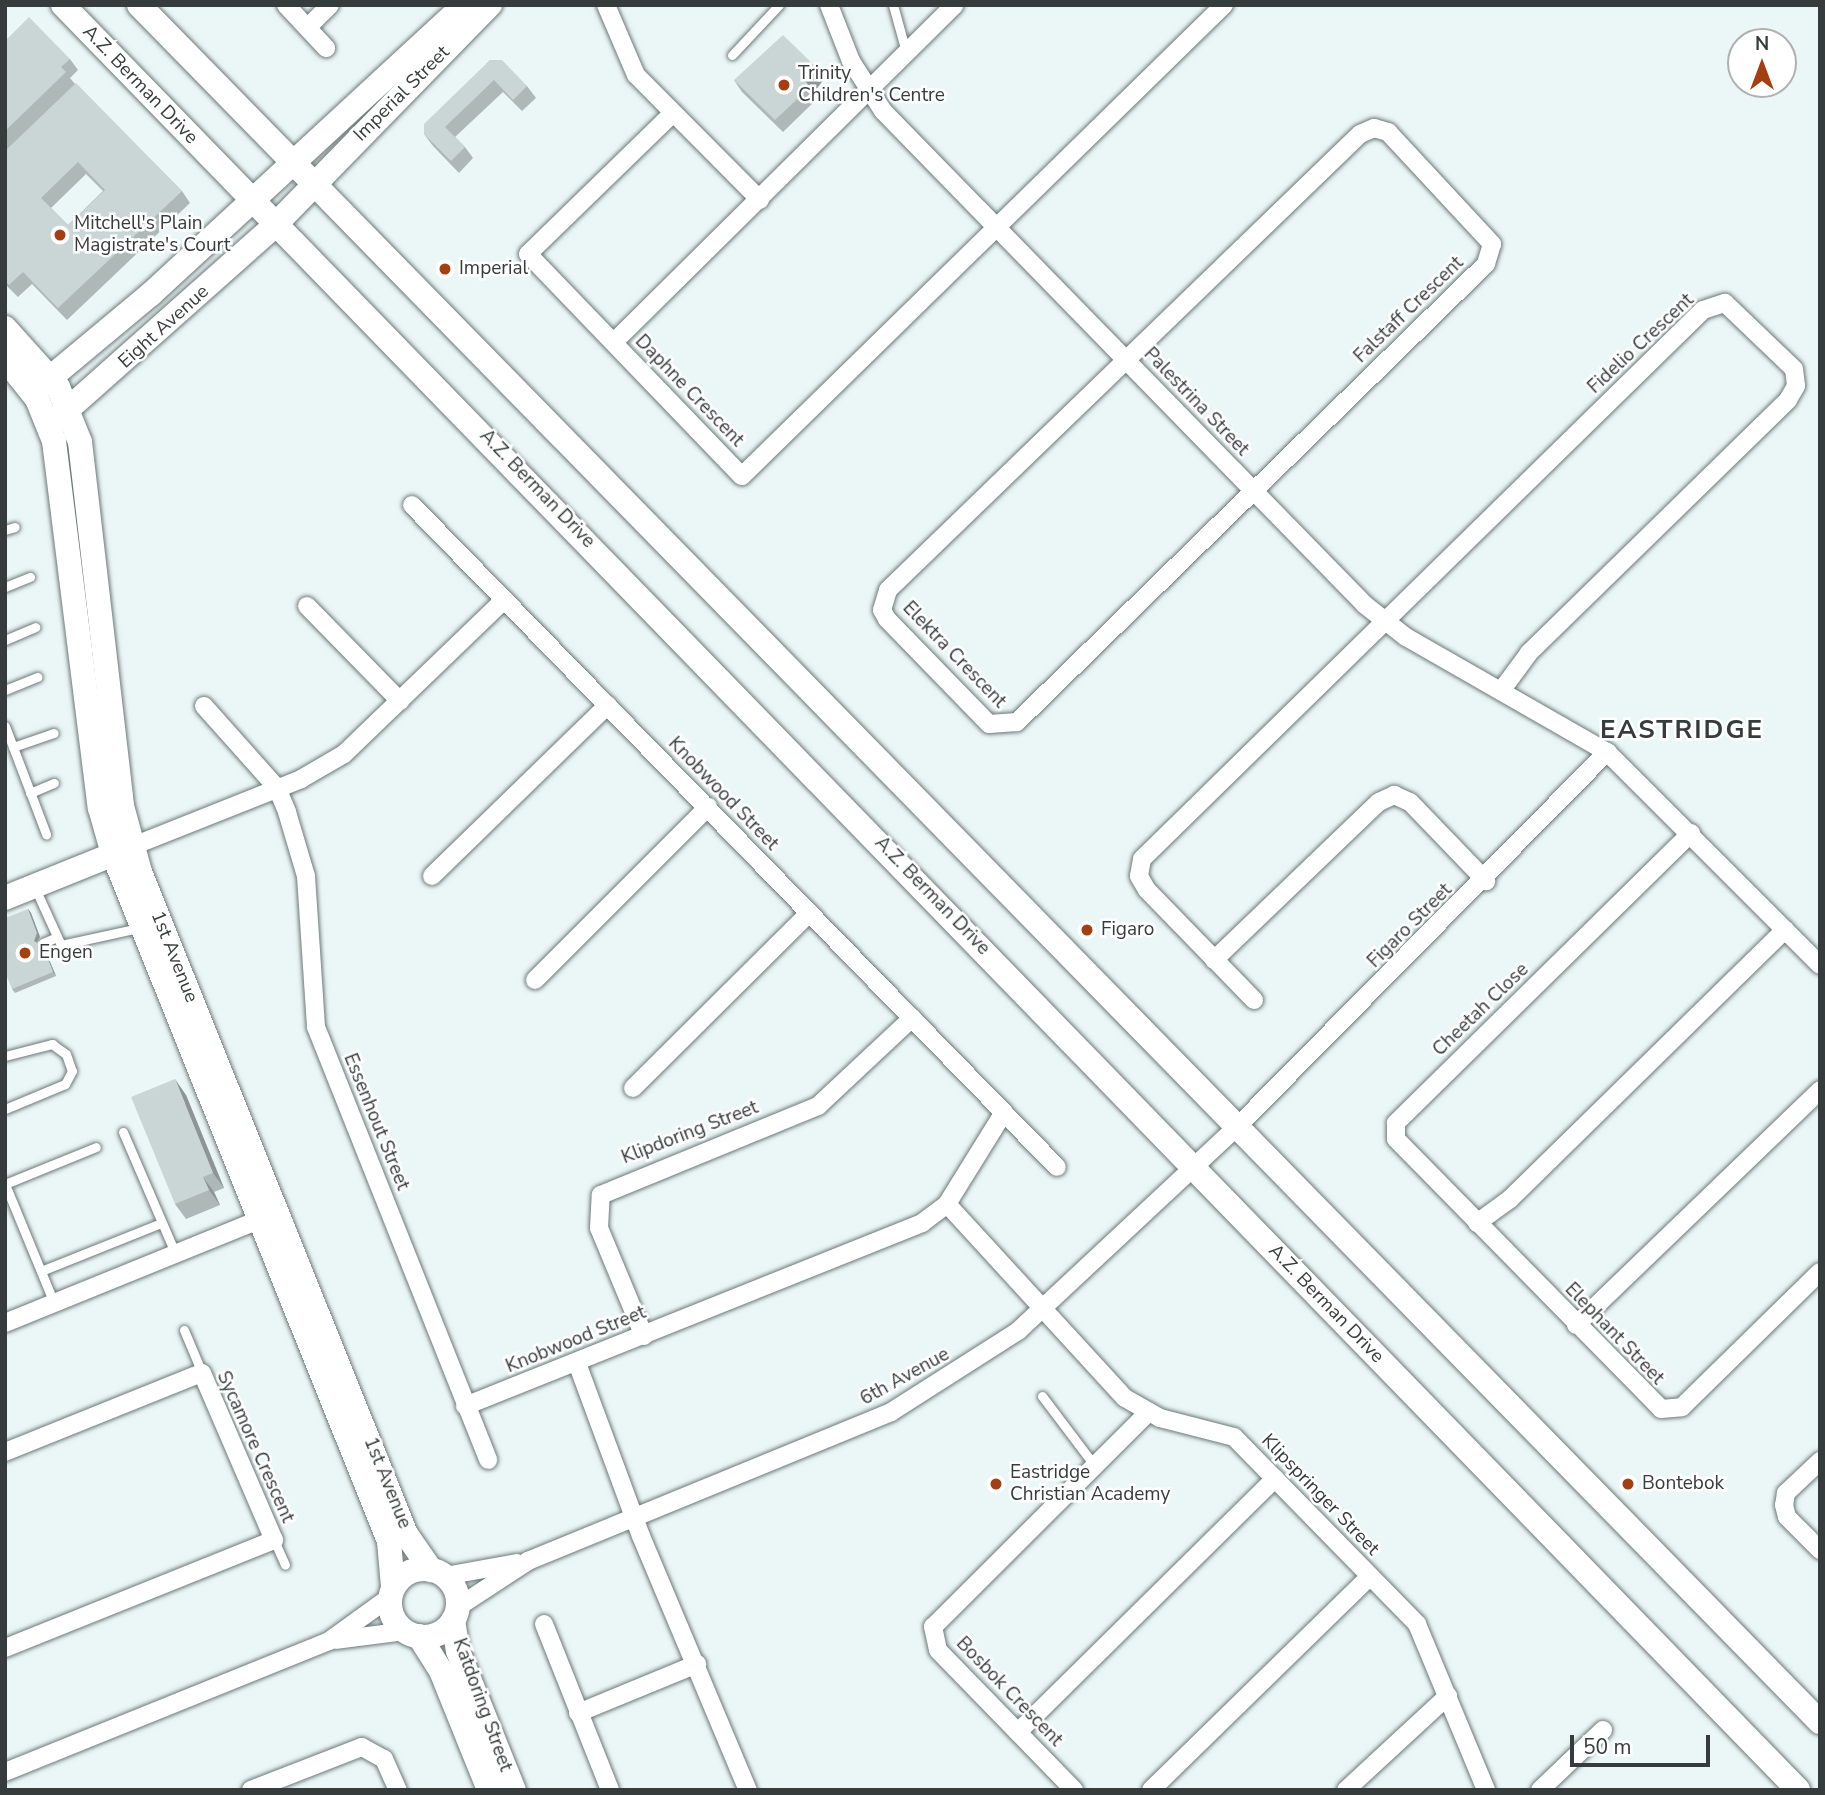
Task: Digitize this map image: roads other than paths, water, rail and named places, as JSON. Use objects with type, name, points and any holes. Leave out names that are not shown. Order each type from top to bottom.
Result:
[{"type":"main road","name":"A.Z. Berman Drive","points":[[63,5],[1798,1790]]},
{"type":"main road","points":[[139,5],[1820,1722]]},
{"type":"main road","name":"Imperial Street","points":[[252,201],[464,5]]},
{"type":"main road","name":"Imperial Street","points":[[275,225],[490,5]]},
{"type":"main road","name":"Eight Avenue","points":[[42,385],[252,201]]},
{"type":"main road","name":"Eight Avenue","points":[[59,417],[275,225]]},
{"type":"main road","name":"1st Avenue","points":[[5,328],[42,385],[83,457],[122,806],[123,850],[141,928],[406,1534],[438,1573]]},
{"type":"main road","name":"1st Avenue","points":[[5,359],[42,385]]},
{"type":"main road","points":[[5,898],[123,850]]},
{"type":"main road","name":"1st Avenue","points":[[123,850],[269,1216],[389,1541],[392,1592]]},
{"type":"main road","points":[[412,1571],[438,1573],[456,1614],[439,1634],[412,1634],[392,1616],[392,1592],[412,1571]]},
{"type":"main road","name":"Katdoring Street","points":[[456,1614],[458,1651],[514,1790]]},
{"type":"main road","name":"Katdoring Street","points":[[412,1634],[441,1671],[489,1790]]},
{"type":"street","points":[[286,5],[326,48]]},
{"type":"street","points":[[308,27],[330,5]]},
{"type":"street","points":[[606,5],[629,64],[673,113],[760,200]]},
{"type":"street","name":"Palestrina Street","points":[[829,5],[867,90],[1124,359],[1385,621],[1607,751],[1820,965]]},
{"type":"street","points":[[614,342],[955,5]]},
{"type":"street","points":[[997,228],[1224,5]]},
{"type":"street","name":"Daphne Crescent","points":[[673,113],[528,254],[742,476],[997,228]]},
{"type":"street","name":"Falstaff Crescent","points":[[1124,359],[1360,134],[1374,128],[1388,132],[1492,244],[1486,264],[1254,492]]},
{"type":"street","name":"Fidelio Crescent","points":[[1385,621],[1703,310],[1725,303],[1794,369],[1796,386],[1788,400],[1529,653],[1501,691]]},
{"type":"street","name":"Elektra Crescent","points":[[1124,359],[888,590],[882,610],[887,620],[989,724],[1008,727],[1254,492]]},
{"type":"street","name":"Knobwood Street","points":[[412,505],[1056,1167]]},
{"type":"street","points":[[123,850],[277,788],[344,754],[504,600]]},
{"type":"street","points":[[307,606],[400,701]]},
{"type":"street","points":[[1254,1000],[1214,960],[1139,876],[1142,859],[1385,621]]},
{"type":"street","points":[[432,876],[608,705]]},
{"type":"street","points":[[204,706],[277,788]]},
{"type":"street","name":"Figaro Street","points":[[1237,1126],[1486,881],[1607,751]]},
{"type":"street","name":"Essenhout Street","points":[[277,788],[306,876],[316,1027],[488,1460]]},
{"type":"street","points":[[1214,960],[1379,802],[1394,795],[1410,802],[1486,881]]},
{"type":"street","points":[[535,980],[708,807]]},
{"type":"street","name":"Cheetah Close","points":[[1477,1223],[1396,1139],[1396,1122],[1691,833]]},
{"type":"street","points":[[633,1088],[809,913]]},
{"type":"street","points":[[1477,1223],[1510,1199],[1785,930]]},
{"type":"street","name":"Klipdoring Street","points":[[643,1336],[599,1228],[601,1195],[818,1106],[912,1018]]},
{"type":"street","points":[[1576,1325],[1820,1090]]},
{"type":"street","name":"Knobwood Street","points":[[465,1406],[922,1223],[947,1204],[1004,1112]]},
{"type":"street","name":"6th Avenue","points":[[456,1614],[528,1561],[891,1412],[1046,1309],[1237,1126]]},
{"type":"street","name":"Klipspringer Street","points":[[947,1204],[1125,1398],[1149,1412],[1234,1437],[1417,1624],[1486,1790]]},
{"type":"street","points":[[5,1323],[269,1216]]},
{"type":"street","name":"Elephant Street","points":[[1477,1223],[1653,1405],[1674,1410],[1820,1272]]},
{"type":"street","points":[[577,1363],[636,1516],[748,1790]]},
{"type":"street","name":"Sycamore Crescent","points":[[5,1452],[202,1373],[274,1540],[5,1648]]},
{"type":"street","name":"Bosbok Crescent","points":[[1074,1790],[938,1650],[933,1627],[1149,1412]]},
{"type":"street","points":[[1820,1461],[1786,1493],[1784,1505],[1787,1517],[1820,1550]]},
{"type":"street","points":[[1018,1732],[1275,1479]]},
{"type":"street","name":"6th Avenue","points":[[438,1573],[528,1561]]},
{"type":"street","points":[[1151,1790],[1370,1576]]},
{"type":"street","points":[[5,1772],[329,1641],[392,1592]]},
{"type":"street","points":[[544,1624],[610,1790]]},
{"type":"street","points":[[329,1641],[412,1634]]},
{"type":"street","points":[[578,1713],[697,1664]]},
{"type":"street","points":[[1346,1790],[1448,1696]]},
{"type":"street","points":[[1540,1790],[1603,1730]]},
{"type":"street","points":[[251,1790],[362,1747],[384,1759],[398,1790]]},
{"type":"lane","points":[[732,55],[779,5]]},
{"type":"lane","points":[[893,5],[906,52]]},
{"type":"lane","points":[[5,587],[30,577]]},
{"type":"lane","points":[[5,640],[35,627]]},
{"type":"lane","points":[[5,690],[38,677]]},
{"type":"lane","points":[[5,726],[46,835]]},
{"type":"lane","points":[[13,747],[54,733]]},
{"type":"lane","points":[[30,793],[54,783]]},
{"type":"lane","points":[[33,886],[55,938],[74,946],[141,928]]},
{"type":"lane","points":[[43,943],[55,938]]},
{"type":"lane","points":[[5,1056],[52,1044],[65,1054],[72,1071],[65,1084],[5,1109]]},
{"type":"lane","points":[[124,1132],[176,1255]]},
{"type":"lane","points":[[54,1303],[5,1184],[96,1147]]},
{"type":"lane","points":[[41,1271],[162,1223]]},
{"type":"lane","points":[[184,1330],[202,1373]]},
{"type":"lane","points":[[1042,1396],[1095,1466]]},
{"type":"lane","points":[[274,1540],[285,1565]]},
{"type":"place","name":"Trinity Children's Centre","points":[[784,85]]},
{"type":"place","name":"Mitchell's Plain Magistrate's Court","points":[[60,235]]},
{"type":"place","name":"Imperial","points":[[445,269]]},
{"type":"place","name":"Figaro","points":[[1087,930]]},
{"type":"place","name":"Engen","points":[[25,953]]},
{"type":"place","name":"Eastridge Christian Academy","points":[[996,1484]]},
{"type":"place","name":"Bontebok","points":[[1628,1484]]},
{"type":"district","name":"EASTRIDGE","points":[[1682,730]]}]
